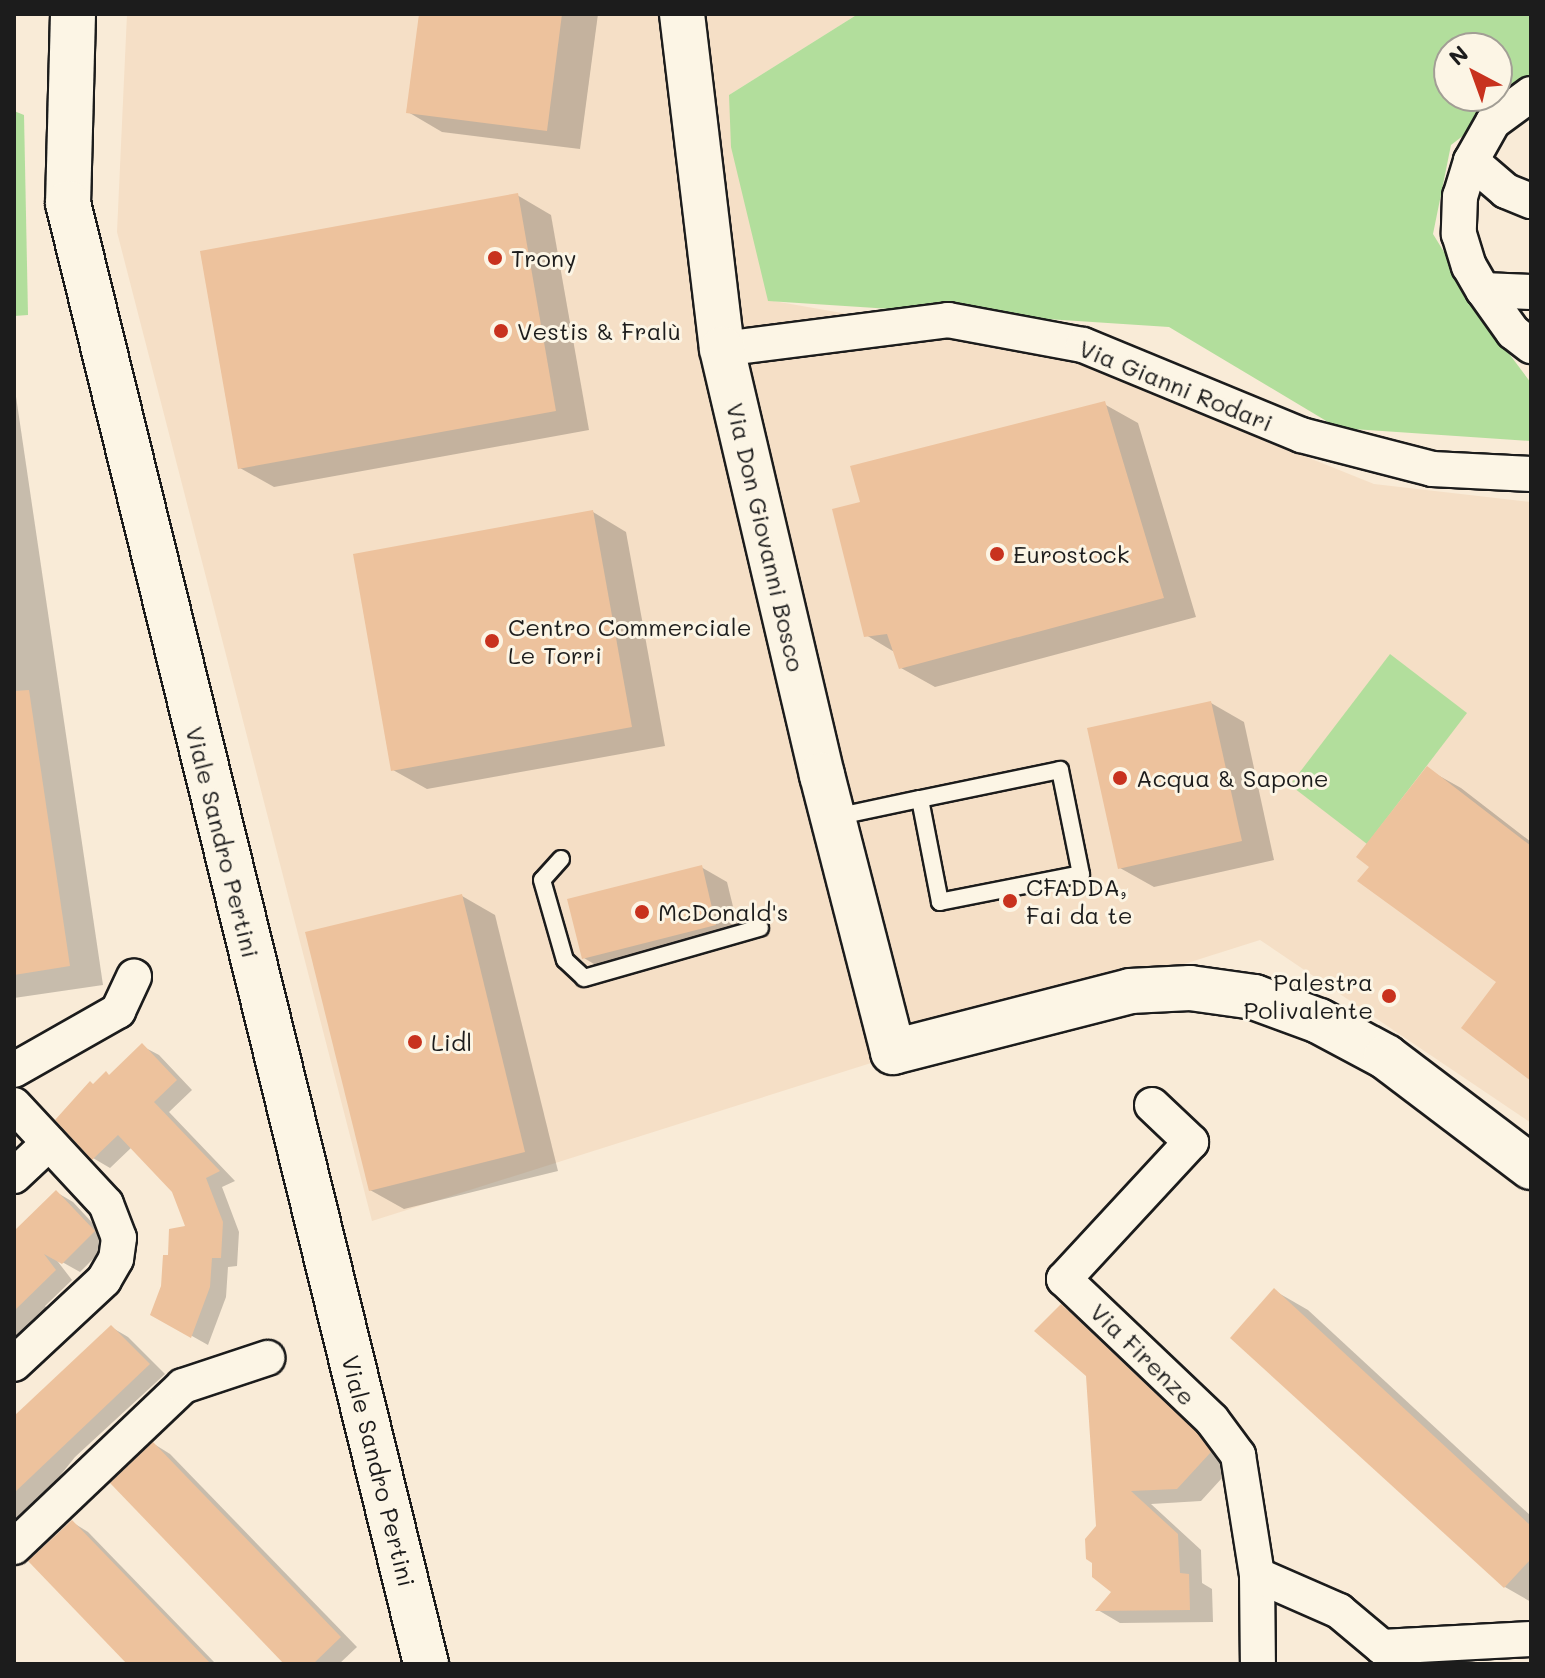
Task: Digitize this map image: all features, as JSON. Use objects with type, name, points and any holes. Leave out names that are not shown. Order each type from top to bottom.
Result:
[{"type":"main road","name":"Viale Sandro Pertini","points":[[73,14],[68,203],[426,1664]]},
{"type":"main road","name":"Via Don Giovanni Bosco","points":[[682,14],[722,349],[893,1052],[1130,991],[1190,988],[1254,997],[1319,1021],[1386,1057],[1531,1167]]},
{"type":"street","points":[[1531,94],[1493,122],[1471,161],[1460,196],[1459,234],[1469,266],[1483,290],[1513,332],[1531,346]]},
{"type":"street","points":[[1471,161],[1506,191],[1531,201]]},
{"type":"street","points":[[1483,290],[1531,292]]},
{"type":"street","name":"Via Gianni Rodari","points":[[722,349],[948,320],[1083,345],[1301,435],[1432,469],[1531,474]]},
{"type":"street","points":[[14,1070],[118,1011],[134,977]]},
{"type":"street","points":[[14,1105],[106,1204],[119,1238],[116,1259],[104,1280],[14,1364]]},
{"type":"street","name":"Via Firenze","points":[[1152,1105],[1191,1142],[1064,1279],[1212,1420],[1238,1455],[1257,1575],[1258,1664]]},
{"type":"street","points":[[14,1176],[49,1143]]},
{"type":"street","points":[[14,1547],[183,1386],[267,1358]]},
{"type":"street","points":[[1257,1575],[1339,1611],[1382,1647],[1531,1639]]},
{"type":"lane","points":[[835,817],[920,799],[1060,770],[1081,874],[940,902],[920,799]]},
{"type":"lane","points":[[561,859],[542,880],[565,960],[584,978],[760,928]]},
{"type":"shaded area","points":[[127,14],[858,14],[729,95],[768,300],[1063,352],[1215,420],[1374,484],[1531,502],[1531,1123],[1260,940],[372,1221],[117,232]]},
{"type":"green space","points":[[858,14],[1531,14],[1531,83],[1513,97],[1513,32],[1433,32],[1433,112],[1494,112],[1451,145],[1433,234],[1495,335],[1531,383],[1531,441],[1338,428],[1169,327],[768,301],[731,147],[729,95]]},
{"type":"green space","points":[[14,111],[24,115],[28,315],[14,316]]},
{"type":"green space","points":[[1390,654],[1467,713],[1367,844],[1290,785]]},
{"type":"building","points":[[419,14],[562,14],[547,131],[406,113]]},
{"type":"building","points":[[518,193],[556,411],[238,469],[200,251]]},
{"type":"building","name":"Eurostock","points":[[1105,401],[1164,598],[899,669],[887,634],[864,637],[832,509],[860,502],[850,466]]},
{"type":"building","name":"Centro Commerciale Le Torri","points":[[593,510],[632,727],[391,771],[353,554]]},
{"type":"building","points":[[29,690],[70,966],[14,975],[14,691]]},
{"type":"building","name":"Acqua & Sapone","points":[[1211,701],[1242,841],[1118,869],[1087,728]]},
{"type":"building","points":[[1427,766],[1531,846],[1531,1081],[1461,1028],[1496,982],[1357,881],[1369,867],[1356,857]]},
{"type":"building","name":"McDonald's","points":[[702,865],[716,925],[582,959],[567,899]]},
{"type":"building","name":"Lidl","points":[[462,894],[525,1152],[369,1191],[305,932]]},
{"type":"building","points":[[142,1043],[177,1080],[154,1102],[220,1171],[206,1178],[223,1222],[221,1258],[212,1258],[210,1287],[191,1338],[150,1315],[161,1286],[163,1255],[168,1255],[169,1229],[185,1226],[172,1192],[118,1135],[92,1160],[55,1120],[90,1081],[93,1084],[106,1071],[109,1075]]},
{"type":"building","points":[[56,1190],[95,1231],[62,1264],[44,1254],[56,1270],[14,1311],[14,1231]]},
{"type":"building","points":[[1274,1288],[1531,1526],[1531,1559],[1504,1588],[1230,1338]]},
{"type":"building","points":[[1061,1304],[1197,1433],[1211,1452],[1177,1489],[1131,1491],[1178,1534],[1180,1573],[1189,1574],[1190,1610],[1095,1611],[1111,1592],[1092,1577],[1092,1563],[1086,1559],[1085,1539],[1096,1526],[1086,1376],[1034,1331]]},
{"type":"building","points":[[111,1325],[150,1364],[14,1493],[14,1416]]},
{"type":"building","points":[[153,1442],[341,1637],[313,1664],[284,1664],[110,1483]]},
{"type":"building","points":[[72,1520],[211,1664],[127,1664],[28,1561]]},
{"type":"place","name":"Trony","points":[[495,258]]},
{"type":"place","name":"Vestis & Fralù","points":[[501,331]]},
{"type":"place","name":"Eurostock","points":[[997,554]]},
{"type":"place","name":"Centro Commerciale Le Torri","points":[[492,641]]},
{"type":"place","name":"Acqua & Sapone","points":[[1120,778]]},
{"type":"place","name":"CFADDA, Fai da te","points":[[1010,901]]},
{"type":"place","name":"McDonald's","points":[[642,912]]},
{"type":"place","name":"Palestra Polivalente","points":[[1389,996]]},
{"type":"place","name":"Lidl","points":[[415,1042]]}]
